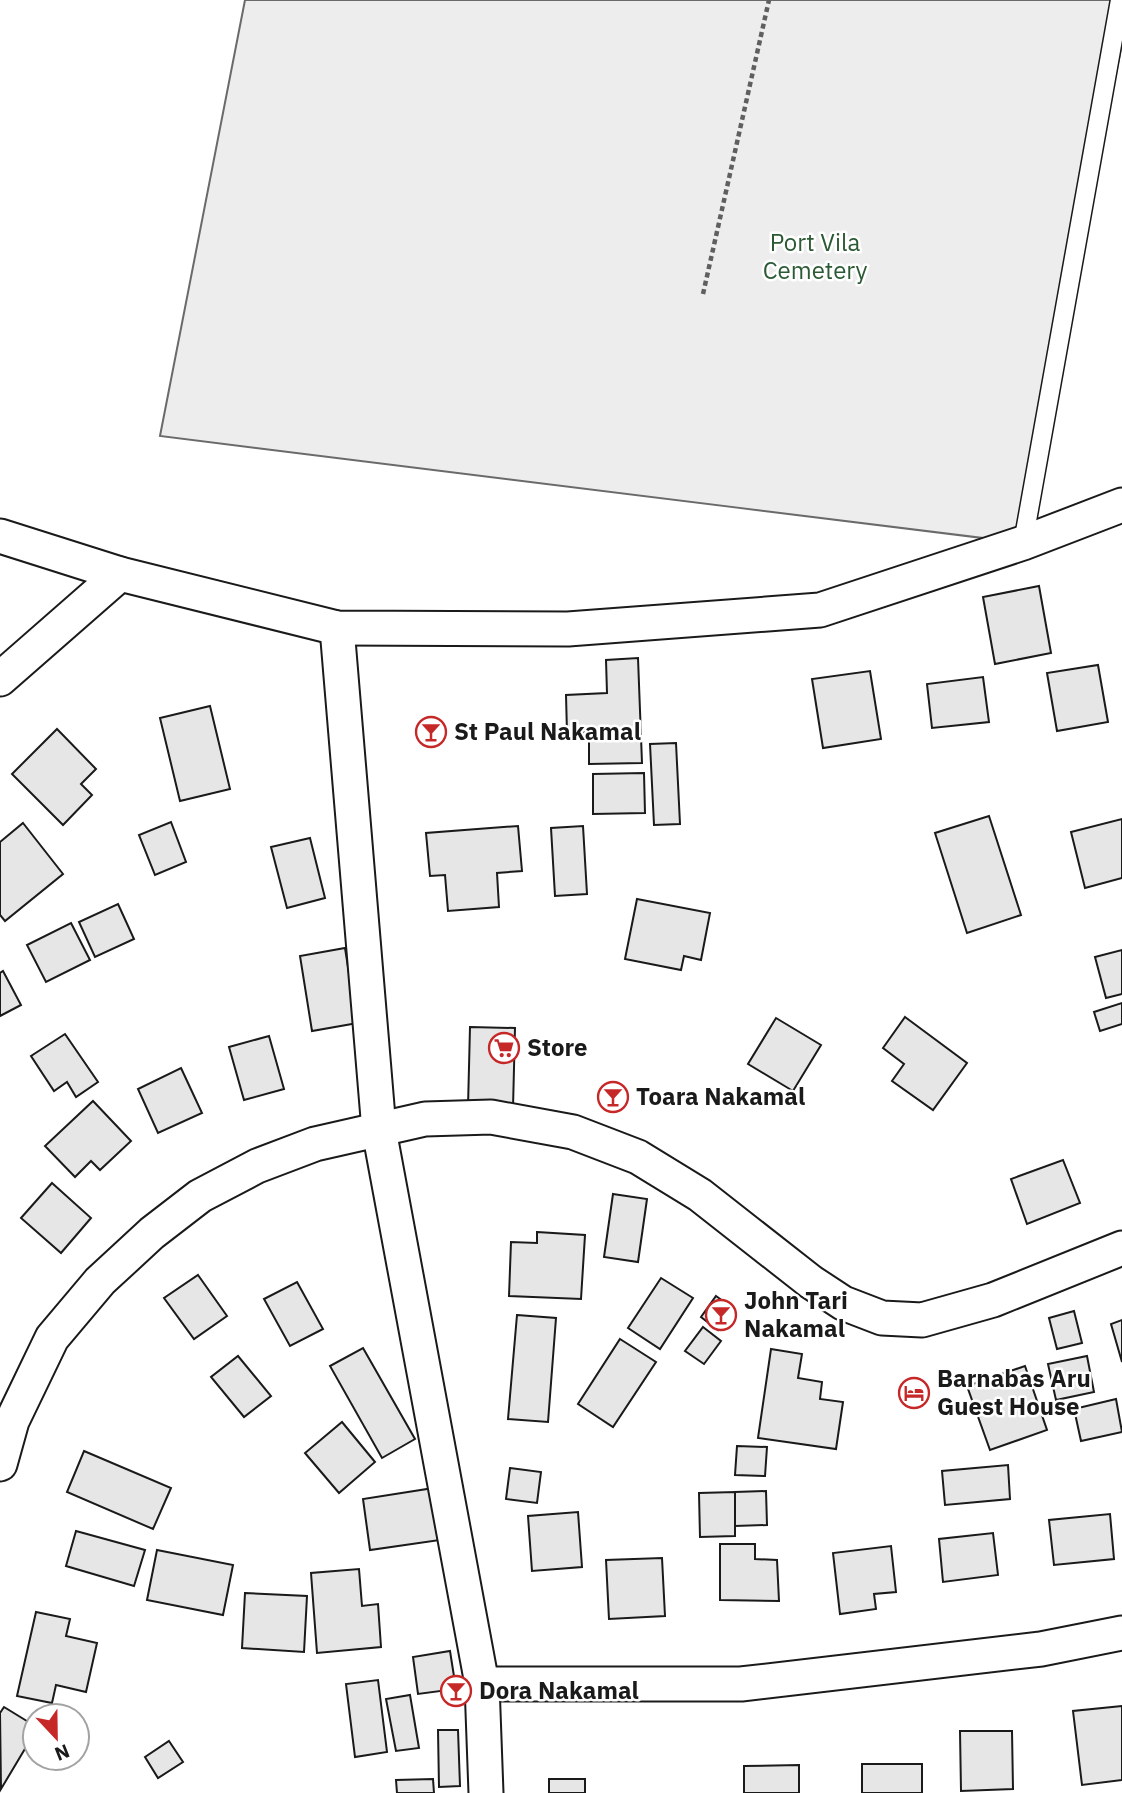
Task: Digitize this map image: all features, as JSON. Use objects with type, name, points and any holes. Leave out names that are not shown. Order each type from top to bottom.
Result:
[{"type":"street","points":[[0,536],[120,574],[337,628],[568,629],[820,610],[1121,511]]},
{"type":"street","points":[[0,679],[120,574]]},
{"type":"street","points":[[337,628],[379,1130],[482,1684],[486,1793]]},
{"type":"street","points":[[0,1464],[12,1421],[52,1338],[100,1281],[152,1233],[200,1196],[257,1166],[315,1144],[425,1119],[491,1117],[572,1132],[638,1157],[700,1195],[811,1282],[843,1303],[882,1318],[922,1320],[993,1300],[1122,1248]]},
{"type":"street","points":[[482,1684],[741,1684],[1041,1649],[1122,1633]]},
{"type":"lane","points":[[1023,543],[1120,0]]},
{"type":"path","points":[[703,294],[769,0]]},
{"type":"shaded area","name":"Port Vila Cemetery","points":[[245,0],[1122,0],[1122,43],[1023,543],[160,436]]},
{"type":"building","points":[[1039,586],[1051,653],[995,664],[983,597]]},
{"type":"building","points":[[638,658],[642,763],[589,764],[589,732],[567,733],[566,695],[607,693],[606,660]]},
{"type":"building","points":[[1098,665],[1108,722],[1057,731],[1047,673]]},
{"type":"building","points":[[870,671],[881,739],[823,748],[812,679]]},
{"type":"building","points":[[983,677],[989,722],[932,728],[927,684]]},
{"type":"building","points":[[210,706],[230,789],[180,801],[160,718]]},
{"type":"building","points":[[57,729],[96,769],[81,784],[92,795],[63,825],[12,774]]},
{"type":"building","points":[[676,743],[680,824],[654,825],[650,744]]},
{"type":"building","points":[[644,773],[645,813],[593,814],[593,774]]},
{"type":"building","points":[[989,816],[1021,915],[967,933],[935,833]]},
{"type":"building","points":[[1122,819],[1122,878],[1085,888],[1071,832]]},
{"type":"building","points":[[171,822],[186,862],[155,875],[139,835]]},
{"type":"building","points":[[23,823],[63,874],[5,921],[0,915],[0,842]]},
{"type":"building","points":[[518,826],[522,871],[497,873],[499,907],[448,911],[445,875],[430,876],[426,833]]},
{"type":"building","points":[[583,826],[587,894],[555,896],[551,828]]},
{"type":"building","points":[[310,838],[325,898],[287,908],[271,847]]},
{"type":"building","points":[[637,899],[710,913],[701,960],[684,956],[681,970],[625,959]]},
{"type":"building","points":[[118,904],[134,939],[95,957],[79,922]]},
{"type":"building","points":[[71,923],[90,960],[46,982],[27,945]]},
{"type":"building","points":[[345,948],[351,986],[369,1021],[312,1031],[300,956]]},
{"type":"building","points":[[1122,950],[1122,994],[1106,998],[1095,957]]},
{"type":"building","points":[[3,971],[21,1005],[0,1016],[0,973]]},
{"type":"building","points":[[1122,1003],[1122,1024],[1100,1031],[1094,1012]]},
{"type":"building","points":[[905,1017],[967,1063],[933,1110],[892,1081],[904,1064],[883,1048]]},
{"type":"building","points":[[776,1018],[821,1045],[793,1091],[748,1064]]},
{"type":"building","points":[[470,1027],[515,1028],[513,1108],[468,1107]]},
{"type":"building","points":[[65,1034],[98,1082],[76,1097],[67,1082],[54,1091],[31,1056]]},
{"type":"building","points":[[269,1036],[284,1089],[244,1100],[229,1047]]},
{"type":"building","points":[[181,1068],[202,1113],[158,1133],[138,1089]]},
{"type":"building","points":[[93,1101],[131,1141],[100,1170],[91,1161],[75,1177],[45,1146]]},
{"type":"building","points":[[1063,1160],[1080,1203],[1027,1224],[1011,1179]]},
{"type":"building","points":[[52,1183],[91,1218],[61,1253],[21,1218]]},
{"type":"building","points":[[613,1194],[647,1199],[638,1262],[604,1257]]},
{"type":"building","points":[[537,1232],[585,1235],[581,1299],[509,1296],[511,1242],[537,1243]]},
{"type":"building","points":[[198,1275],[227,1316],[194,1339],[164,1298]]},
{"type":"building","points":[[661,1278],[693,1298],[660,1349],[628,1328]]},
{"type":"building","points":[[297,1282],[323,1329],[290,1346],[264,1299]]},
{"type":"building","points":[[716,1296],[734,1309],[718,1330],[701,1317]]},
{"type":"building","points":[[1074,1311],[1082,1343],[1057,1349],[1049,1318]]},
{"type":"building","points":[[517,1315],[556,1318],[548,1422],[508,1419]]},
{"type":"building","points":[[1122,1320],[1122,1362],[1111,1324]]},
{"type":"building","points":[[703,1327],[721,1341],[704,1364],[685,1351]]},
{"type":"building","points":[[620,1339],[656,1362],[613,1427],[578,1404]]},
{"type":"building","points":[[363,1348],[415,1439],[382,1458],[330,1366]]},
{"type":"building","points":[[771,1349],[802,1354],[798,1378],[822,1382],[820,1399],[843,1402],[836,1449],[758,1438]]},
{"type":"building","points":[[238,1356],[271,1396],[244,1417],[211,1377]]},
{"type":"building","points":[[1087,1356],[1094,1392],[1056,1400],[1048,1364]]},
{"type":"building","points":[[1025,1366],[1047,1430],[990,1450],[967,1386]]},
{"type":"building","points":[[1116,1399],[1122,1432],[1081,1441],[1074,1409]]},
{"type":"building","points":[[342,1422],[375,1462],[339,1493],[305,1453]]},
{"type":"building","points":[[737,1446],[767,1447],[765,1476],[735,1475]]},
{"type":"building","points":[[84,1451],[171,1488],[153,1529],[67,1492]]},
{"type":"building","points":[[1008,1465],[1010,1499],[945,1505],[942,1471]]},
{"type":"building","points":[[510,1468],[541,1472],[537,1503],[506,1499]]},
{"type":"building","points":[[440,1487],[447,1539],[370,1550],[363,1499]]},
{"type":"building","points":[[766,1491],[767,1525],[735,1526],[735,1492]]},
{"type":"building","points":[[735,1492],[735,1536],[700,1537],[699,1493]]},
{"type":"building","points":[[578,1512],[582,1567],[532,1571],[528,1516]]},
{"type":"building","points":[[1110,1514],[1114,1559],[1054,1565],[1049,1520]]},
{"type":"building","points":[[76,1531],[145,1550],[134,1586],[66,1566]]},
{"type":"building","points":[[993,1533],[998,1575],[943,1582],[939,1539]]},
{"type":"building","points":[[720,1544],[755,1544],[755,1559],[777,1560],[779,1601],[720,1600]]},
{"type":"building","points":[[891,1546],[896,1592],[874,1594],[876,1609],[840,1614],[833,1553]]},
{"type":"building","points":[[157,1550],[233,1565],[223,1615],[147,1600]]},
{"type":"building","points":[[662,1558],[665,1616],[609,1619],[606,1560]]},
{"type":"building","points":[[359,1569],[362,1606],[378,1604],[381,1647],[317,1653],[311,1573]]},
{"type":"building","points":[[245,1593],[307,1596],[304,1652],[242,1648]]},
{"type":"building","points":[[36,1612],[70,1619],[66,1636],[97,1643],[86,1692],[56,1685],[52,1702],[17,1696]]},
{"type":"building","points":[[450,1651],[456,1689],[418,1694],[413,1657]]},
{"type":"building","points":[[378,1680],[387,1752],[355,1757],[346,1684]]},
{"type":"building","points":[[410,1695],[419,1748],[396,1751],[386,1699]]},
{"type":"building","points":[[1122,1706],[1122,1780],[1082,1785],[1073,1711]]},
{"type":"building","points":[[4,1707],[21,1717],[21,1755],[1,1789],[0,1713]]},
{"type":"building","points":[[438,1730],[458,1730],[460,1786],[439,1787]]},
{"type":"building","points":[[960,1731],[1012,1731],[1013,1789],[961,1791]]},
{"type":"building","points":[[169,1741],[183,1762],[158,1778],[145,1757]]},
{"type":"building","points":[[862,1764],[922,1764],[922,1793],[862,1793]]},
{"type":"building","points":[[799,1765],[799,1793],[744,1793],[744,1766]]},
{"type":"building","points":[[433,1779],[434,1793],[397,1793],[396,1780]]},
{"type":"building","points":[[549,1779],[585,1779],[585,1793],[549,1793]]},
{"type":"place","name":"St Paul Nakamal","points":[[431,732]]},
{"type":"place","name":"Store","points":[[504,1048]]},
{"type":"place","name":"Toara Nakamal","points":[[613,1097]]},
{"type":"place","name":"John Tari Nakamal","points":[[721,1315]]},
{"type":"place","name":"Barnabas Aru Guest House","points":[[914,1393]]},
{"type":"place","name":"Dora Nakamal","points":[[456,1691]]}]
